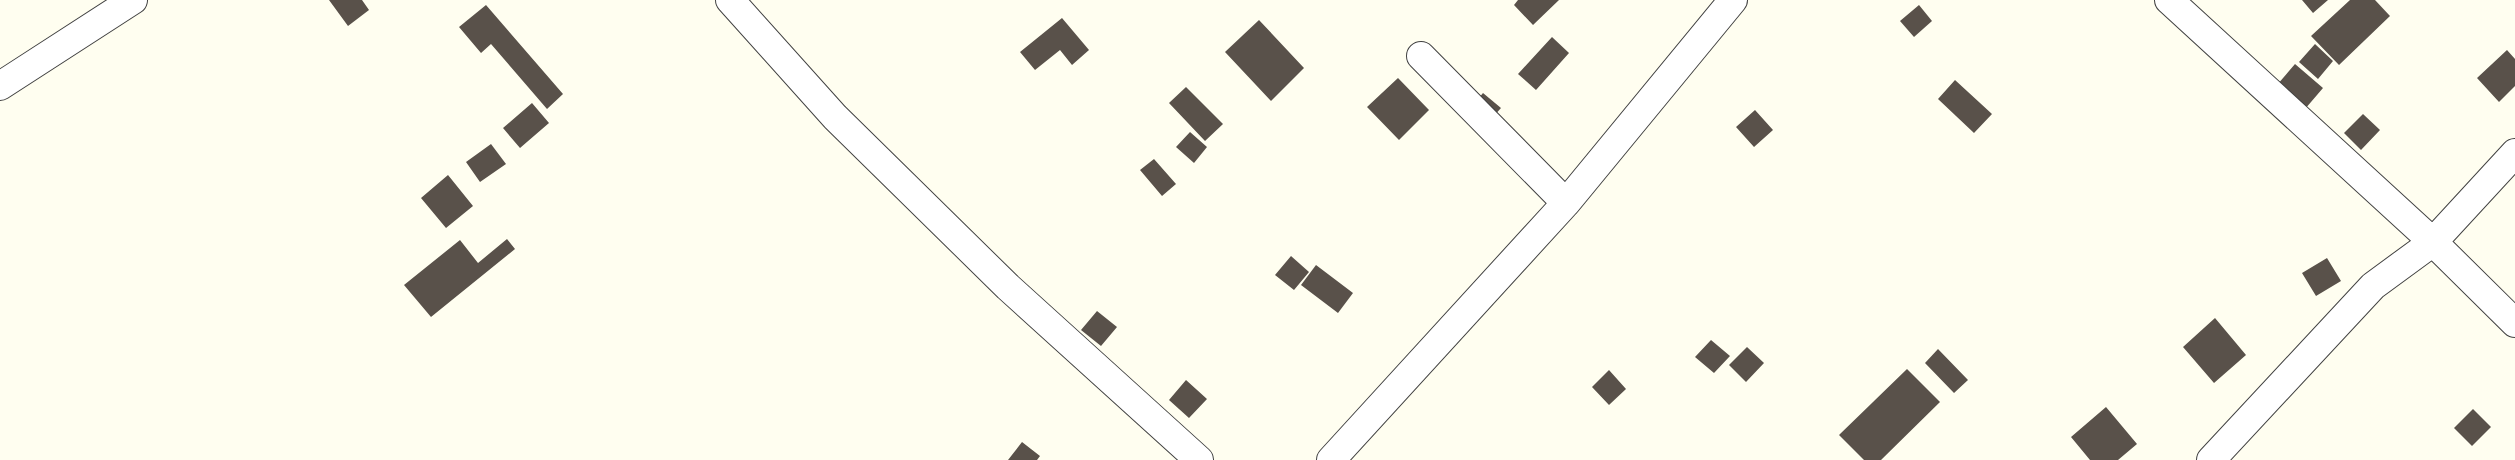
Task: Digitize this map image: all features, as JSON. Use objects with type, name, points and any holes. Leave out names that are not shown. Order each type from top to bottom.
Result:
[{"type":"street","points":[[0,86],[133,0]]},
{"type":"street","points":[[730,0],[835,117],[1008,287],[1199,460]]},
{"type":"street","points":[[1331,460],[1566,203],[1733,0]]},
{"type":"street","points":[[2169,0],[2433,242],[2515,323]]},
{"type":"street","points":[[1421,56],[1566,203]]},
{"type":"street","points":[[2211,460],[2373,286],[2433,242],[2515,153]]},
{"type":"building","points":[[329,0],[362,0],[369,10],[348,26]]},
{"type":"building","points":[[1518,0],[1559,0],[1533,25],[1514,5]]},
{"type":"building","points":[[2302,0],[2328,0],[2313,13]]},
{"type":"building","points":[[2350,0],[2375,0],[2390,16],[2339,65],[2311,36]]},
{"type":"building","points":[[486,5],[563,94],[547,109],[491,44],[481,53],[459,27]]},
{"type":"building","points":[[1919,5],[1932,21],[1914,37],[1900,21]]},
{"type":"building","points":[[1062,18],[1089,50],[1072,65],[1060,50],[1035,70],[1020,52]]},
{"type":"building","points":[[1259,20],[1304,68],[1271,101],[1225,52]]},
{"type":"building","points":[[1552,37],[1569,53],[1536,90],[1518,74]]},
{"type":"building","points":[[2315,44],[2333,61],[2318,79],[2299,62]]},
{"type":"building","points":[[2507,50],[2515,59],[2515,86],[2499,102],[2477,78]]},
{"type":"building","points":[[2295,64],[2323,88],[2305,109],[2277,85]]},
{"type":"building","points":[[1398,78],[1429,110],[1399,140],[1367,107]]},
{"type":"building","points":[[1955,80],[1992,114],[1974,133],[1938,99]]},
{"type":"building","points":[[1186,87],[1223,124],[1205,141],[1169,103]]},
{"type":"building","points":[[1483,93],[1501,108],[1484,127],[1467,112]]},
{"type":"building","points":[[532,103],[549,123],[520,148],[503,128]]},
{"type":"building","points":[[1755,110],[1773,130],[1754,147],[1736,127]]},
{"type":"building","points":[[2363,114],[2380,130],[2361,150],[2344,133]]},
{"type":"building","points":[[1190,132],[1207,147],[1194,163],[1176,147]]},
{"type":"building","points":[[491,144],[506,164],[480,182],[466,162]]},
{"type":"building","points":[[1154,159],[1176,184],[1162,196],[1140,170]]},
{"type":"building","points":[[448,175],[473,206],[446,228],[421,198]]},
{"type":"building","points":[[507,239],[515,249],[431,317],[404,285],[460,240],[478,263]]},
{"type":"building","points":[[1291,256],[1309,272],[1294,290],[1275,275]]},
{"type":"building","points":[[2327,258],[2341,281],[2316,296],[2302,273]]},
{"type":"building","points":[[1316,265],[1353,293],[1338,313],[1301,285]]},
{"type":"building","points":[[1097,311],[1117,327],[1101,346],[1081,330]]},
{"type":"building","points":[[2215,318],[2246,355],[2214,383],[2183,347]]},
{"type":"building","points":[[1711,340],[1730,356],[1714,373],[1695,357]]},
{"type":"building","points":[[1747,347],[1764,363],[1746,382],[1729,365]]},
{"type":"building","points":[[1938,349],[1968,380],[1954,393],[1925,363]]},
{"type":"building","points":[[1907,369],[1940,402],[1881,460],[1864,460],[1839,435]]},
{"type":"building","points":[[1609,370],[1626,389],[1609,405],[1592,387]]},
{"type":"building","points":[[1186,380],[1207,399],[1189,418],[1169,400]]},
{"type":"building","points":[[2106,407],[2137,444],[2118,460],[2090,460],[2071,437]]},
{"type":"building","points":[[2473,409],[2491,427],[2472,446],[2454,428]]},
{"type":"building","points":[[1022,442],[1040,456],[1037,460],[1008,460]]}]
